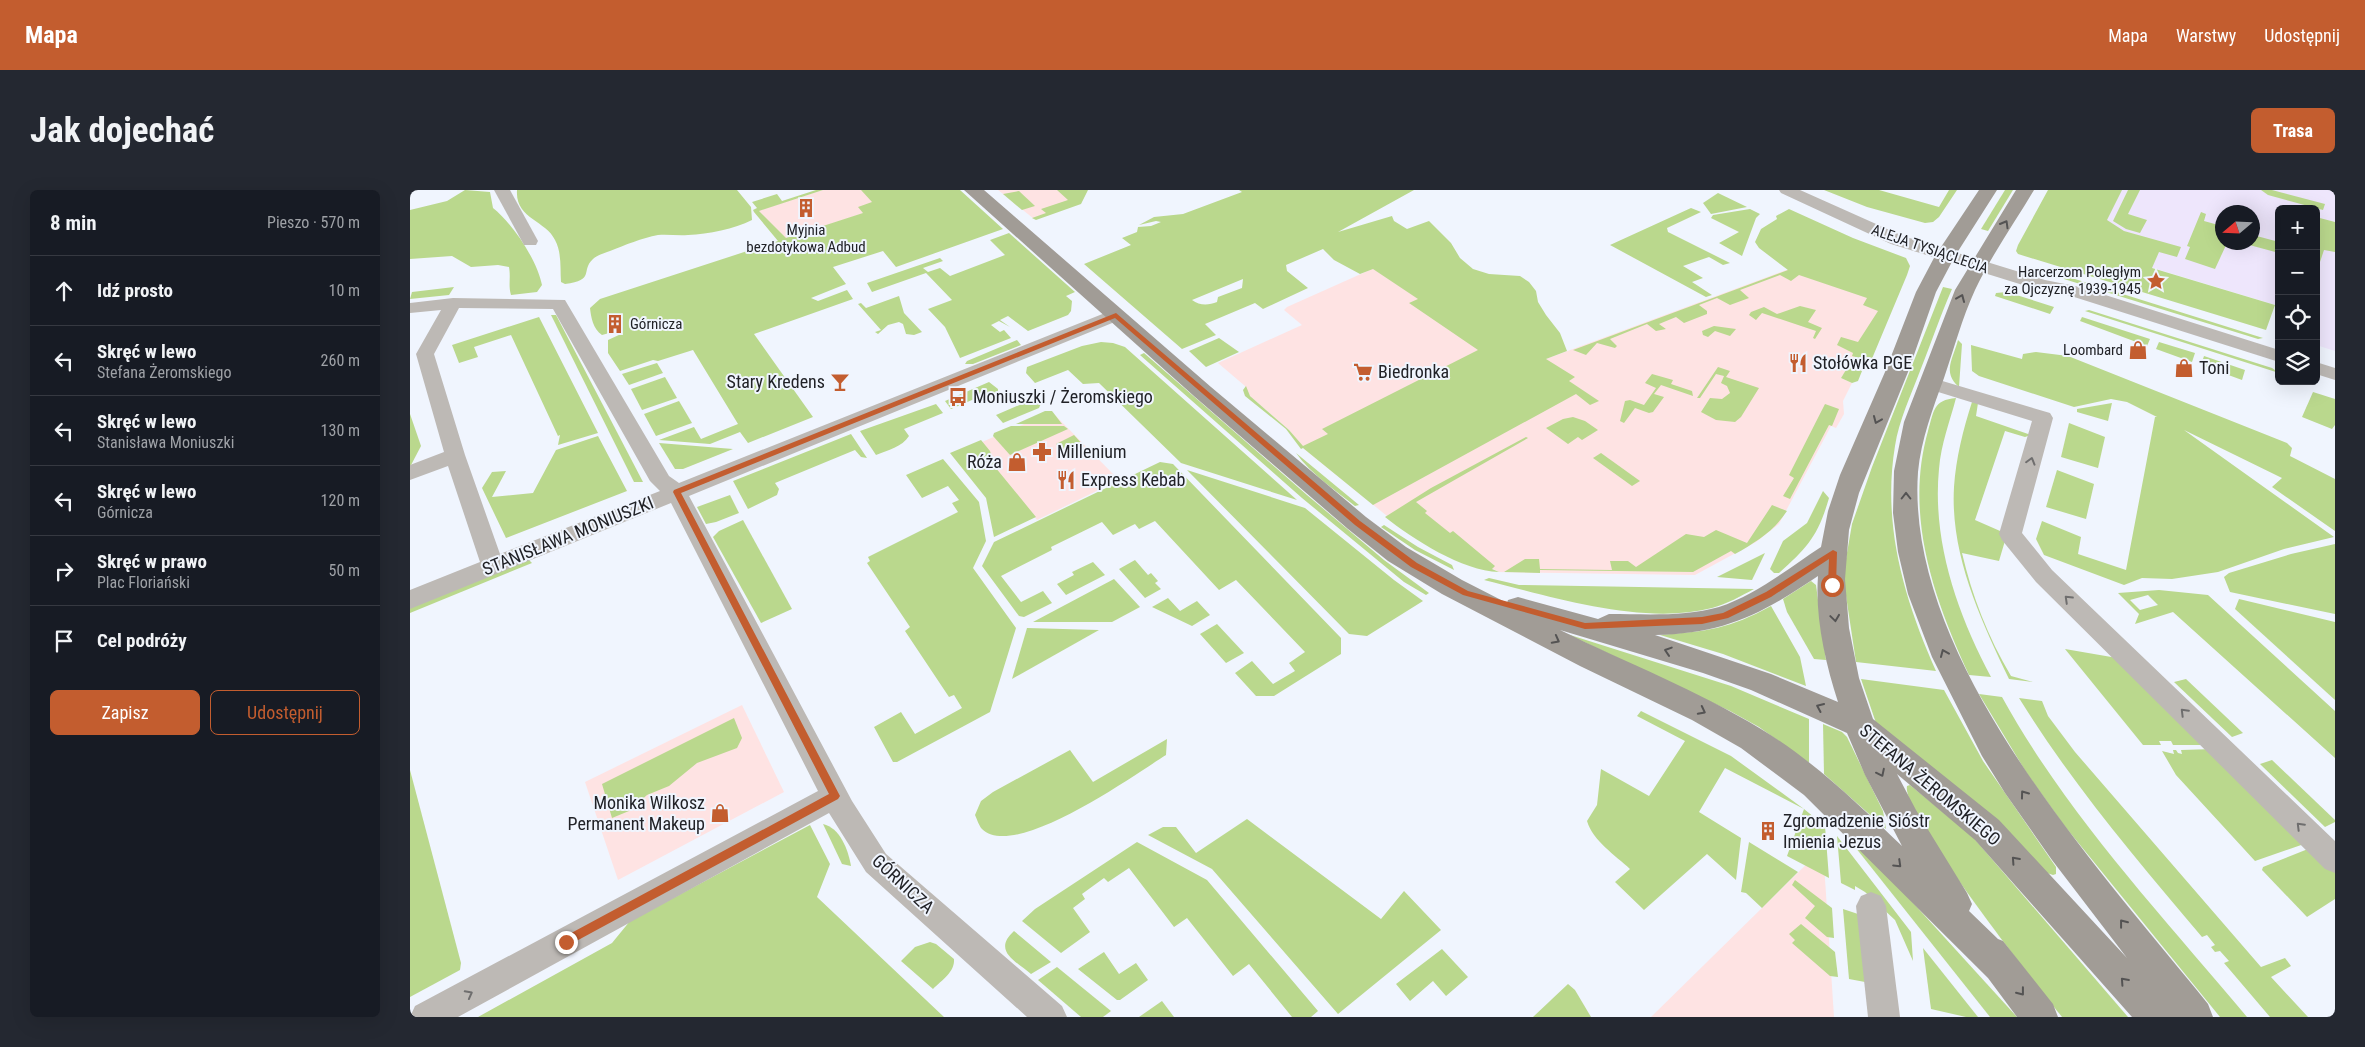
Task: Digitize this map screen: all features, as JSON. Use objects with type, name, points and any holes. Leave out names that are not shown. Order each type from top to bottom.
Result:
[{"type":"street","points":[[502,190],[530,241]]},
{"type":"street","name":"STEFANA ŻEROMSKIEGO","points":[[973,190],[1357,523],[1414,565],[1590,658],[1703,711],[1774,754],[1815,785],[2002,967]]},
{"type":"street","name":"ALEJA TYSIĄCLECIA","points":[[1787,190],[1897,240],[1949,251],[2042,285],[2074,291],[2275,355]]},
{"type":"street","points":[[1988,190],[1932,280],[1896,375],[1847,492],[1839,517],[1833,552],[1833,601],[1837,632],[1858,724],[1915,840],[1957,906],[2040,1017]]},
{"type":"street","points":[[2025,190],[1962,295],[1916,422],[1908,454],[1906,513],[1916,575],[1946,657],[1980,725],[2016,783],[2064,849],[2195,1017]]},
{"type":"street","points":[[410,308],[453,303]]},
{"type":"street","points":[[453,303],[438,334],[425,354],[455,455],[493,566]]},
{"type":"street","name":"GÓRNICZA","points":[[453,303],[559,304],[661,481],[676,492],[835,796],[876,863],[1051,1017]]},
{"type":"street","name":"STANISŁAWA MONIUSZKI","points":[[410,600],[1116,315]]},
{"type":"street","points":[[2320,369],[2335,374]]},
{"type":"street","points":[[1929,383],[2043,418],[2010,534],[2044,576],[2335,860]]},
{"type":"street","points":[[410,473],[455,455]]},
{"type":"street","name":"STEFANA ŻEROMSKIEGO","points":[[1585,626],[1678,623],[1702,621],[1725,615],[1768,595],[1833,552]]},
{"type":"street","name":"STEFANA ŻEROMSKIEGO","points":[[1466,593],[1651,645],[1753,679],[1858,724],[1987,830],[2157,1017]]},
{"type":"street","points":[[426,1017],[835,796]]},
{"type":"street","points":[[1871,906],[1884,1017]]},
{"type":"shaded area","points":[[823,190],[934,190],[779,241],[754,212]]},
{"type":"shaded area","points":[[998,190],[1083,190],[1075,204],[1034,219]]},
{"type":"shaded area","points":[[2082,190],[2335,190],[2335,351],[2320,346],[2320,205],[2275,205],[2275,305],[2057,239]]},
{"type":"shaded area","points":[[1381,265],[1546,359],[1789,269],[1855,292],[1888,307],[1841,378],[1852,383],[1843,401],[1844,414],[1836,428],[1831,426],[1779,524],[1756,542],[1695,575],[1499,572],[1387,516],[1303,448],[1289,430],[1250,396],[1245,386],[1218,363],[1302,325],[1284,310],[1287,307]]},
{"type":"shaded area","points":[[1052,412],[1119,480],[1037,520],[975,445]]},
{"type":"shaded area","points":[[742,705],[784,792],[618,880],[585,782]]},
{"type":"shaded area","points":[[1823,848],[1834,1017],[1651,1017]]},
{"type":"green space","points":[[465,190],[490,192],[493,208],[508,223],[530,254],[542,285],[537,292],[511,295],[509,267],[498,265],[471,267],[452,256],[410,259],[410,210],[447,201]]},
{"type":"green space","points":[[517,190],[737,190],[751,207],[752,220],[713,232],[658,235],[634,242],[597,256],[589,263],[586,274],[581,280],[565,284],[561,282],[560,256],[555,240],[551,233],[521,207]]},
{"type":"green space","points":[[816,190],[823,190],[759,211],[786,238],[863,213],[858,207],[872,202],[861,190],[960,190],[1003,229],[896,267],[883,251],[833,267],[846,284],[811,298],[818,301],[847,290],[853,299],[754,334],[813,417],[748,443],[740,432],[710,444],[659,440],[694,427],[701,439],[738,424],[693,350],[620,371],[608,353],[608,340],[621,334],[620,330],[602,335],[595,326],[590,308],[600,299],[778,241],[754,212],[753,210],[757,208],[752,202],[777,194],[782,201]]},
{"type":"green space","points":[[1057,190],[1088,190],[1081,204],[1036,220],[1032,218],[1046,213],[1041,209],[1068,200]]},
{"type":"green space","points":[[1239,190],[1414,190],[1338,232],[1392,216],[1394,221],[1407,229],[1429,221],[1451,243],[1460,258],[1473,269],[1489,274],[1520,276],[1529,282],[1536,291],[1538,302],[1560,333],[1567,351],[1546,359],[1575,377],[1569,381],[1599,401],[1590,405],[1576,394],[1373,505],[1303,448],[1301,449],[1286,429],[1245,396],[1243,390],[1246,386],[1250,396],[1289,430],[1303,446],[1328,434],[1322,429],[1478,350],[1409,303],[1418,299],[1373,269],[1360,274],[1334,260],[1323,249],[1286,265],[1287,271],[1308,288],[1263,309],[1255,303],[1205,324],[1216,335],[1182,349],[1084,264],[1131,245],[1122,238],[1137,232],[1138,227],[1151,226],[1161,222],[1156,221],[1139,225],[1154,217],[1183,214],[1242,192]],"holes":[[[1243,279],[1242,288],[1218,297],[1217,302],[1211,304],[1201,304],[1192,300]]]},
{"type":"green space","points":[[1824,190],[1879,190],[1939,207],[1949,190],[1957,190],[1939,217],[1933,222],[1925,223],[1867,207]]},
{"type":"green space","points":[[2005,190],[2013,190],[1988,231],[1981,229]]},
{"type":"green space","points":[[2048,190],[2122,190],[2107,220],[2124,231],[2181,247],[2177,257],[2159,252],[2152,268],[2275,305],[2266,330],[2018,254],[2016,251]]},
{"type":"green space","points":[[2128,190],[2140,190],[2128,214],[2147,220],[2140,233],[2126,229],[2113,221]]},
{"type":"green space","points":[[2261,190],[2272,190],[2325,204],[2323,210],[2320,209],[2320,205],[2305,205],[2268,195]]},
{"type":"green space","points":[[1019,191],[1035,206],[1022,210],[1003,194]]},
{"type":"green space","points":[[1718,193],[1747,207],[1711,214],[1703,203]]},
{"type":"green space","points":[[1691,208],[1701,212],[1667,228],[1668,232],[1730,263],[1723,265],[1709,257],[1683,266],[1703,278],[1692,282],[1712,295],[1706,297],[1610,245]]},
{"type":"green space","points":[[1750,209],[1760,214],[1756,218],[1742,256],[1719,243],[1739,232],[1711,218],[1713,215]]},
{"type":"green space","points":[[1789,209],[1853,238],[1906,258],[1910,266],[1907,275],[1871,361],[1852,356],[1853,353],[1837,345],[1841,337],[1858,342],[1878,311],[1863,305],[1867,298],[1799,275],[1791,281],[1780,275],[1740,290],[1749,298],[1730,305],[1717,298],[1699,305],[1707,311],[1707,314],[1684,323],[1676,317],[1659,324],[1666,329],[1656,331],[1647,324],[1610,339],[1617,346],[1615,348],[1597,343],[1586,355],[1573,350],[1788,270],[1759,248],[1755,242],[1761,229],[1777,219],[1776,216]]},
{"type":"green space","points":[[2201,212],[2206,214],[2204,221],[2215,224],[2215,250],[2224,250],[2215,269],[2185,259],[2190,247],[2187,246]]},
{"type":"green space","points":[[2320,218],[2335,222],[2335,252],[2324,250],[2320,262]]},
{"type":"green space","points":[[1009,233],[1075,292],[1066,296],[1072,301],[1071,311],[1068,315],[1028,331],[1008,316],[1000,320],[1010,327],[999,321],[991,325],[1000,332],[1004,330],[1011,338],[960,358],[945,327],[928,309],[952,300],[926,273],[872,292],[867,283],[940,258],[943,261],[923,268],[928,272],[940,268],[950,276],[1005,255],[990,240]]},
{"type":"green space","points":[[2260,237],[2275,241],[2275,252],[2260,248]]},
{"type":"green space","points":[[2043,269],[2263,338],[2258,339],[2038,271]]},
{"type":"green space","points":[[454,287],[449,295],[410,299],[412,292]]},
{"type":"green space","points":[[1943,287],[1952,289],[1902,417],[1897,436],[1892,475],[1891,504],[1894,533],[1906,589],[1914,617],[1936,671],[1856,662],[1843,576],[1852,524],[1872,467]]},
{"type":"green space","points":[[2007,292],[2054,307],[2050,314],[1995,296],[1996,293]]},
{"type":"green space","points":[[899,296],[904,313],[922,332],[914,335],[906,334],[903,324],[899,322],[888,325],[878,334],[875,332],[881,330],[858,304],[861,303],[866,308]]},
{"type":"green space","points":[[1800,306],[1816,310],[1808,322],[1822,328],[1815,339],[1813,338],[1816,331],[1762,313],[1756,320],[1749,315],[1751,312],[1764,307],[1777,314]]},
{"type":"green space","points":[[2089,310],[2272,368],[2275,372],[2085,311]]},
{"type":"green space","points":[[551,315],[556,315],[643,482],[634,482]]},
{"type":"green space","points":[[539,317],[598,433],[558,445],[560,435],[558,436],[511,335],[474,347],[478,357],[459,363],[452,345]]},
{"type":"green space","points":[[2082,317],[2150,339],[2147,346],[2080,321]]},
{"type":"green space","points":[[1714,326],[1736,329],[1730,336],[1715,331],[1708,337],[1703,335],[1702,331]]},
{"type":"green space","points":[[1219,338],[1239,352],[1206,367],[1189,351]]},
{"type":"green space","points":[[1017,340],[1021,345],[973,364],[965,364],[967,361]]},
{"type":"green space","points":[[1958,340],[1962,344],[1959,387],[1951,376],[1950,371]]},
{"type":"green space","points":[[1101,342],[1125,347],[1297,500],[1181,463],[1099,383],[1083,384],[1068,370],[1035,383],[1026,373],[1027,367],[1082,346]]},
{"type":"green space","points":[[2159,342],[2195,353],[2192,362],[2156,349]]},
{"type":"green space","points":[[1971,345],[2022,359],[2023,354],[2036,352],[2068,356],[2287,443],[2292,448],[2290,456],[2335,479],[2335,531],[2272,487],[2282,478],[2184,430],[2334,537],[2284,549],[2218,572],[2172,579],[2142,578],[2124,585],[2044,555],[2036,539],[2042,521],[2081,537],[2078,554],[2126,570],[2155,417],[2157,417],[2127,402],[2111,399],[2074,407],[1979,376],[1972,371]]},
{"type":"green space","points":[[1144,353],[1384,560],[1429,593],[1426,595],[1404,582],[1302,498],[1140,355]]},
{"type":"green space","points":[[2204,356],[2245,370],[2242,380],[2201,365]]},
{"type":"green space","points":[[657,363],[663,373],[629,385],[622,374]]},
{"type":"green space","points":[[1849,365],[1862,371],[1858,381],[1852,383],[1841,378]]},
{"type":"green space","points":[[1718,367],[1730,371],[1726,377],[1759,388],[1741,417],[1735,422],[1716,420],[1701,412],[1710,398],[1722,399],[1730,393],[1727,386],[1721,383],[1724,376],[1716,374],[1700,398],[1697,398]]},
{"type":"green space","points":[[1652,374],[1673,380],[1671,384],[1692,391],[1693,396],[1661,385],[1654,394],[1664,397],[1653,412],[1649,413],[1635,408],[1624,423],[1620,421],[1625,401],[1630,400],[1644,405],[1656,388],[1645,383]]},
{"type":"green space","points":[[665,377],[677,398],[642,410],[631,389]]},
{"type":"green space","points":[[989,382],[998,389],[998,394],[993,401],[989,402],[979,397],[951,409],[945,401]]},
{"type":"green space","points":[[2313,392],[2335,399],[2335,425],[2332,429],[2302,417]]},
{"type":"green space","points":[[1038,397],[1042,401],[1039,408],[1003,423],[996,415]]},
{"type":"green space","points":[[1956,398],[1940,460],[1939,523],[1943,550],[1958,602],[1991,677],[1969,675],[1944,617],[1934,587],[1921,526],[1919,494],[1921,463],[1933,412],[1943,401]]},
{"type":"green space","points":[[679,401],[692,423],[656,436],[644,414]]},
{"type":"green space","points":[[1972,402],[1978,403],[1976,416],[2031,435],[2025,437],[2005,431],[1975,520],[2007,534],[1999,561],[1962,553],[1982,616],[2011,676],[2033,682],[2009,679],[1978,610],[1962,562],[1954,512],[1954,487],[1960,444]]},
{"type":"green space","points":[[2112,403],[2108,421],[2077,412],[2077,409]]},
{"type":"green space","points":[[936,404],[943,413],[904,429],[909,436],[903,443],[876,455],[860,431]]},
{"type":"green space","points":[[1825,404],[1839,409],[1832,426],[1829,425],[1790,499],[1783,496],[1794,478],[1789,475]]},
{"type":"green space","points":[[1045,411],[1052,411],[1062,424],[1016,424]]},
{"type":"green space","points":[[410,414],[421,446],[410,467]]},
{"type":"green space","points":[[1573,417],[1585,421],[1598,430],[1582,440],[1578,437],[1568,444],[1546,428],[1563,419]]},
{"type":"green space","points":[[2069,423],[2105,437],[2098,468],[2061,457]]},
{"type":"green space","points":[[1011,426],[1064,426],[1068,429],[1010,455],[993,436],[994,433]]},
{"type":"green space","points":[[851,434],[867,458],[861,457],[855,450],[775,483],[779,489],[777,495],[748,509],[733,481]]},
{"type":"green space","points":[[1074,435],[1084,446],[1065,454],[1056,444]]},
{"type":"green space","points":[[598,436],[627,491],[506,538],[482,488],[492,472],[506,471],[492,497],[533,493],[556,450]]},
{"type":"green space","points":[[1526,437],[1528,438],[1416,502],[1427,511],[1425,513],[1450,533],[1453,531],[1495,566],[1492,569],[1499,572],[1470,566],[1454,560],[1409,535],[1385,517],[1431,488]]},
{"type":"green space","points":[[981,440],[990,451],[995,467],[1036,517],[994,537],[986,498],[950,453]]},
{"type":"green space","points":[[659,443],[733,449],[683,469],[675,469]]},
{"type":"green space","points":[[1296,453],[1359,505],[1355,506],[1324,481]]},
{"type":"green space","points":[[1601,453],[1640,481],[1632,486],[1593,458]]},
{"type":"green space","points":[[943,459],[979,502],[986,541],[973,568],[1016,628],[990,712],[897,762],[893,762],[874,727],[901,712],[915,734],[962,708],[954,695],[949,697],[905,631],[910,627],[867,563],[870,561],[868,557],[958,512],[952,503],[959,500],[948,486],[922,498],[906,475]]},
{"type":"green space","points":[[1160,462],[1173,464],[1341,638],[1341,654],[1274,696],[1256,696],[1235,673],[1252,661],[1273,684],[1295,671],[1289,663],[1305,652],[1236,580],[1219,590],[1155,521],[1139,529],[1135,524],[1113,535],[1102,522],[1051,547],[1052,550],[1001,576],[1021,602],[1043,591],[1052,603],[1024,617],[1019,616],[982,566],[994,542]]},
{"type":"green space","points":[[1187,470],[1305,508],[1423,601],[1367,636],[1349,634]]},
{"type":"green space","points":[[2057,470],[2094,484],[2086,519],[2046,507]]},
{"type":"green space","points":[[1823,491],[1829,498],[1816,532],[1798,556],[1779,573],[1774,573],[1770,569],[1783,541],[1807,523]]},
{"type":"green space","points":[[730,495],[739,513],[706,524],[697,507]]},
{"type":"green space","points":[[1772,505],[1787,511],[1770,530],[1735,554],[1731,551],[1693,572],[1540,570],[1540,573],[1504,572],[1525,559],[1539,559],[1540,569],[1612,570],[1610,561],[1628,561],[1636,567],[1686,534],[1704,537],[1716,530],[1747,543]]},
{"type":"green space","points":[[743,520],[792,609],[761,623],[713,537],[719,531]]},
{"type":"green space","points":[[1384,525],[1418,547],[1452,565],[1454,570],[1415,550],[1381,527]]},
{"type":"green space","points":[[2335,544],[2335,614],[2230,592],[2224,577],[2229,573],[2291,554]]},
{"type":"green space","points":[[1765,553],[1752,580],[1717,577]]},
{"type":"green space","points":[[529,560],[532,563],[410,613],[410,608]]},
{"type":"green space","points":[[1135,560],[1148,575],[1151,573],[1158,581],[1155,583],[1161,589],[1145,598],[1119,569]]},
{"type":"green space","points":[[1093,562],[1105,575],[1066,595],[1057,584],[1074,575],[1072,572]]},
{"type":"green space","points":[[1489,578],[1519,585],[1754,589],[1712,608],[1685,613],[1657,614],[1627,612],[1568,601],[1484,580]]},
{"type":"green space","points":[[1114,579],[1140,607],[1112,622],[1033,622]]},
{"type":"green space","points":[[1811,581],[1816,585],[1826,660],[1814,659],[1787,612],[1783,599]]},
{"type":"green space","points":[[2159,590],[2208,595],[2335,711],[2335,758],[2173,612],[2135,624],[2139,614],[2118,593]],"holes":[[[2148,595],[2158,605],[2140,610],[2130,600]]]},
{"type":"green space","points":[[1168,598],[1180,611],[1197,601],[1210,615],[1192,626],[1152,607]]},
{"type":"green space","points":[[2239,599],[2335,622],[2335,700],[2235,609]]},
{"type":"green space","points":[[1771,606],[1800,657],[1806,686],[1723,654],[1660,635],[1718,628],[1743,620]]},
{"type":"green space","points":[[1217,624],[1244,653],[1226,663],[1200,634]]},
{"type":"green space","points":[[1027,628],[1099,630],[1012,679]]},
{"type":"green space","points":[[1567,634],[1731,686],[1809,719],[1809,763],[1759,727],[1730,711]]},
{"type":"green space","points":[[2065,649],[2123,659],[2209,745],[2173,745],[2171,741],[2159,741],[2161,745],[2143,745]]},
{"type":"green space","points":[[1861,679],[1944,690],[1983,761],[2056,867],[2056,874],[2047,873],[1876,723]]},
{"type":"green space","points":[[2186,679],[2243,733],[2232,737],[2174,682]]},
{"type":"green space","points":[[1979,694],[2002,697],[2028,740],[2085,823],[2149,902],[2247,1017],[2220,1017],[2063,824],[2026,772]]},
{"type":"green space","points":[[2019,698],[2042,701],[2048,716],[2075,752],[2261,967],[2285,958],[2291,966],[2271,977],[2308,1017],[2270,1017],[2224,963],[2229,961],[2220,951],[2215,952],[2211,947],[2215,945],[2207,935],[2202,937],[2106,821],[2039,730]]},
{"type":"green space","points":[[1641,711],[1731,756],[1804,809],[1725,768],[1699,812],[1741,838],[1736,880],[1707,854],[1644,910],[1615,882],[1630,869],[1599,841],[1587,821],[1597,805],[1601,769],[1649,796],[1685,741],[1637,716]]},
{"type":"green space","points":[[734,718],[742,738],[737,748],[697,763],[669,786],[647,795],[629,811],[612,818],[602,784]]},
{"type":"green space","points":[[1823,724],[1842,732],[1847,737],[1883,811],[1886,829],[1824,774]]},
{"type":"green space","points":[[1167,739],[1166,755],[1102,796],[1046,825],[1020,834],[998,836],[982,829],[975,815],[981,801],[993,792],[1070,750],[1093,782]]},
{"type":"green space","points":[[2213,749],[2307,843],[2255,861],[2176,775],[2162,751],[2174,754],[2173,750],[2176,750],[2182,754],[2181,750]]},
{"type":"green space","points":[[2272,760],[2335,822],[2325,827],[2260,764]]},
{"type":"green space","points":[[410,770],[461,963],[460,970],[410,997]]},
{"type":"green space","points":[[1910,785],[1972,836],[2128,1017],[2062,1017],[2000,938],[1925,830],[1911,803],[1907,786]]},
{"type":"green space","points":[[1804,809],[1825,826],[1829,878],[1787,856]]},
{"type":"green space","points":[[1247,819],[1381,919],[1404,891],[1441,930],[1338,1014],[1212,869],[1148,835],[1163,827],[1176,827],[1196,853]]},
{"type":"green space","points":[[823,824],[829,826],[839,835],[848,853],[851,866],[842,864]]},
{"type":"green space","points":[[810,825],[830,864],[817,897],[944,1017],[478,1017],[612,943],[630,921]]},
{"type":"green space","points":[[1840,828],[1884,871],[2017,1017],[1990,1017]]},
{"type":"green space","points":[[1837,836],[1911,932],[1913,961],[1895,920],[1865,892],[1855,886],[1855,890],[1841,883]]},
{"type":"green space","points":[[1137,842],[1207,880],[1318,1011],[1311,1017],[1292,1017],[1249,964],[1233,976],[1187,918],[1174,927],[1129,868],[1108,882],[1104,878],[1082,894],[1085,899],[1073,908],[1090,932],[1061,953],[1022,921],[1035,909]]},
{"type":"green space","points":[[1749,842],[1798,872],[1762,908],[1746,893],[1741,892]]},
{"type":"green space","points":[[2313,847],[2335,869],[2335,899],[2307,917],[2262,870],[2263,867]]},
{"type":"green space","points":[[1795,880],[1832,908],[1834,938],[1827,937],[1805,918],[1815,906],[1792,885]]},
{"type":"green space","points":[[1843,909],[1858,914],[1865,982],[1849,979]]},
{"type":"green space","points":[[1801,924],[1835,952],[1838,977],[1830,976],[1792,943],[1795,940],[1789,934]]},
{"type":"green space","points":[[1014,931],[1051,962],[1031,974],[1013,960],[1006,950],[1005,944]]},
{"type":"green space","points":[[930,942],[936,944],[954,959],[950,972],[933,989],[901,961],[915,947]]},
{"type":"green space","points":[[1923,948],[1978,1017],[1966,1017],[1931,1009]]},
{"type":"green space","points":[[1442,949],[1468,977],[1446,996],[1433,981],[1410,1001],[1396,984]]},
{"type":"green space","points":[[1104,952],[1119,974],[1136,963],[1148,980],[1120,1000],[1117,1000],[1078,969]]},
{"type":"green space","points":[[1057,967],[1111,1011],[1103,1017],[1081,1017],[1038,980]]},
{"type":"green space","points":[[1568,984],[1575,990],[1591,1017],[1533,1017]]},
{"type":"green space","points":[[1162,1001],[1174,1017],[1139,1017]]},
{"type":"place","name":"Myjnia bezdotykowa Adbud","points":[[806,208]]},
{"type":"place","name":"Harcerzom Poległym za Ojczyznę 1939-1945","points":[[2156,281]]},
{"type":"place","name":"Górnicza","points":[[615,324]]},
{"type":"place","name":"Loombard","points":[[2138,350]]},
{"type":"place","name":"Stołówka PGE","points":[[1798,363]]},
{"type":"place","name":"Toni","points":[[2184,368]]},
{"type":"place","name":"Biedronka","points":[[1363,372]]},
{"type":"place","name":"Stary Kredens","points":[[840,382]]},
{"type":"place","name":"Moniuszki / Żeromskiego","points":[[958,397]]},
{"type":"place","name":"Millenium","points":[[1042,452]]},
{"type":"place","name":"Róża","points":[[1017,462]]},
{"type":"place","name":"Express Kebab","points":[[1066,480]]},
{"type":"place","name":"Monika Wilkosz Permanent Makeup","points":[[720,813]]},
{"type":"place","name":"Zgromadzenie Sióstr Imienia Jezus","points":[[1768,831]]},
{"type":"route","points":[[566,942],[835,796],[676,492],[1116,315],[1357,523],[1414,565],[1466,593],[1585,626],[1678,623],[1702,621],[1725,615],[1768,595],[1833,552],[1832,585]]}]
